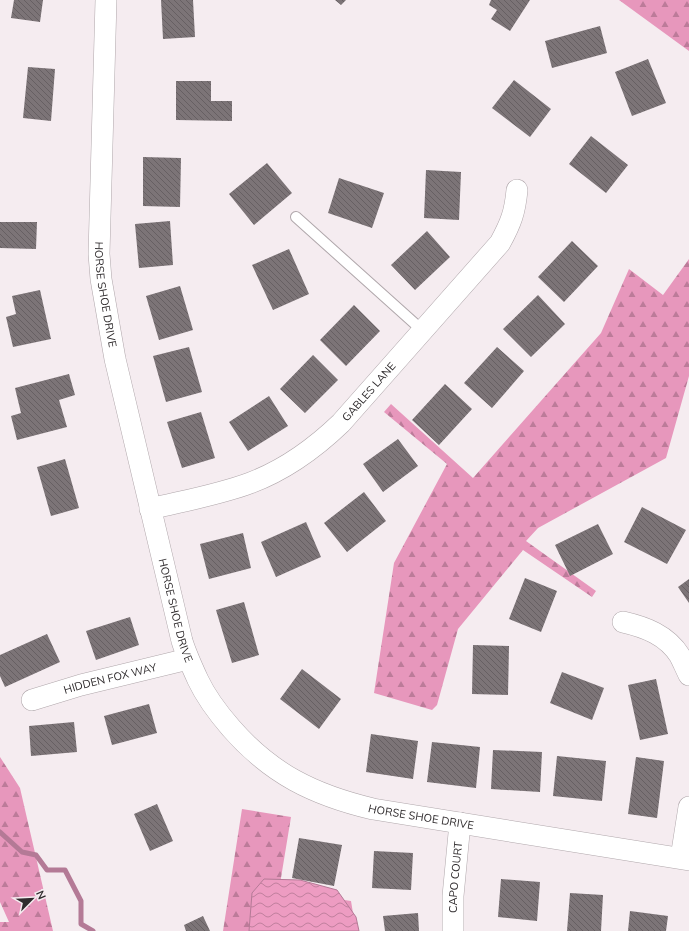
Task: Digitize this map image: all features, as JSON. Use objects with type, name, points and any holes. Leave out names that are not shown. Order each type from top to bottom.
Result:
[{"type":"street","name":"HORSE SHOE DRIVE","points":[[106,0],[100,254],[102,279],[115,359],[182,641],[198,682],[219,714],[258,756],[283,774],[312,790],[346,803],[373,809],[685,859]]},
{"type":"street","name":"GABLES LANE","points":[[150,509],[251,483],[278,471],[326,437],[341,423],[500,243],[510,225],[515,207],[516,190]]},
{"type":"street","points":[[622,622],[639,625],[655,632],[668,642],[680,655],[689,675]]},
{"type":"street","name":"HIDDEN FOX WAY","points":[[32,700],[81,685],[188,659]]},
{"type":"street","points":[[685,859],[689,807]]},
{"type":"street","name":"CAPO COURT","points":[[453,931],[453,896],[460,823]]},
{"type":"lane","points":[[296,217],[423,331]]},
{"type":"green space","points":[[619,0],[689,0],[689,51]]},
{"type":"green space","points":[[689,259],[689,376],[666,458],[538,528],[526,541],[596,591],[592,597],[523,550],[458,629],[437,705],[432,710],[374,693],[394,563],[447,464],[384,412],[391,404],[473,478],[601,333],[629,269],[663,295]]},
{"type":"green space","points":[[0,757],[20,788],[53,931],[0,931],[0,922],[9,922],[0,902]]},
{"type":"green space","points":[[242,809],[291,817],[279,890],[351,901],[356,931],[223,931]]},
{"type":"water","points":[[264,879],[300,880],[337,890],[356,917],[359,931],[249,931],[252,893]]},
{"type":"building","points":[[14,0],[43,0],[40,22],[11,18]]},
{"type":"building","points":[[161,0],[193,0],[195,37],[163,39]]},
{"type":"building","points":[[335,0],[346,0],[341,5]]},
{"type":"building","points":[[491,0],[530,0],[510,31],[491,19],[497,10],[489,5]]},
{"type":"building","points":[[600,26],[607,53],[552,68],[545,41]]},
{"type":"building","points":[[648,59],[666,103],[632,116],[615,72]]},
{"type":"building","points":[[28,67],[55,69],[51,121],[23,118]]},
{"type":"building","points":[[514,80],[551,109],[530,137],[492,108]]},
{"type":"building","points":[[176,81],[211,81],[211,101],[232,101],[232,121],[176,120]]},
{"type":"building","points":[[591,136],[628,165],[606,193],[569,164]]},
{"type":"building","points":[[143,157],[181,158],[180,207],[143,206]]},
{"type":"building","points":[[267,163],[292,193],[254,225],[229,194]]},
{"type":"building","points":[[426,170],[461,172],[459,220],[424,218]]},
{"type":"building","points":[[339,178],[384,193],[372,228],[328,213]]},
{"type":"building","points":[[170,221],[173,265],[139,268],[135,224]]},
{"type":"building","points":[[0,222],[37,222],[36,249],[0,248]]},
{"type":"building","points":[[427,231],[450,257],[415,290],[391,265]]},
{"type":"building","points":[[572,241],[598,266],[564,302],[538,277]]},
{"type":"building","points":[[289,249],[309,294],[273,310],[252,265]]},
{"type":"building","points":[[180,286],[193,330],[159,340],[146,296]]},
{"type":"building","points":[[40,290],[51,339],[13,347],[6,317],[16,314],[12,296]]},
{"type":"building","points":[[538,295],[565,324],[531,357],[503,329]]},
{"type":"building","points":[[354,305],[380,331],[346,366],[320,340]]},
{"type":"building","points":[[189,347],[202,392],[166,402],[153,356]]},
{"type":"building","points":[[497,347],[524,371],[492,408],[464,383]]},
{"type":"building","points":[[313,355],[338,380],[305,413],[280,389]]},
{"type":"building","points":[[69,374],[75,395],[59,400],[67,427],[17,440],[11,416],[21,413],[15,388]]},
{"type":"building","points":[[445,384],[472,409],[439,445],[412,420]]},
{"type":"building","points":[[269,396],[288,426],[248,451],[229,422]]},
{"type":"building","points":[[201,412],[215,458],[182,468],[167,422]]},
{"type":"building","points":[[398,439],[418,466],[383,492],[363,464]]},
{"type":"building","points":[[65,459],[79,508],[51,516],[37,467]]},
{"type":"building","points":[[364,492],[386,521],[347,552],[324,523]]},
{"type":"building","points":[[642,507],[686,530],[667,564],[624,542]]},
{"type":"building","points":[[306,522],[321,557],[276,577],[261,542]]},
{"type":"building","points":[[598,524],[613,554],[570,576],[555,545]]},
{"type":"building","points":[[243,533],[251,568],[209,579],[200,544]]},
{"type":"building","points":[[525,578],[557,591],[541,632],[509,619]]},
{"type":"building","points":[[689,579],[689,603],[678,587]]},
{"type":"building","points":[[244,602],[259,655],[232,663],[216,610]]},
{"type":"building","points":[[130,617],[139,645],[96,660],[86,631]]},
{"type":"building","points":[[47,634],[60,662],[5,687],[0,676],[0,655]]},
{"type":"building","points":[[473,645],[509,646],[508,695],[472,694]]},
{"type":"building","points":[[302,669],[341,699],[319,729],[280,699]]},
{"type":"building","points":[[562,672],[604,688],[592,720],[550,703]]},
{"type":"building","points":[[656,679],[668,734],[640,740],[628,685]]},
{"type":"building","points":[[149,704],[157,733],[112,745],[104,716]]},
{"type":"building","points":[[74,722],[77,752],[31,756],[29,726]]},
{"type":"building","points":[[371,734],[418,741],[413,779],[366,772]]},
{"type":"building","points":[[432,742],[480,747],[476,788],[427,782]]},
{"type":"building","points":[[493,750],[542,752],[540,792],[491,789]]},
{"type":"building","points":[[557,756],[606,761],[602,801],[553,796]]},
{"type":"building","points":[[636,757],[664,761],[657,818],[628,814]]},
{"type":"building","points":[[157,804],[173,841],[150,851],[134,814]]},
{"type":"building","points":[[299,838],[342,845],[334,886],[292,878]]},
{"type":"building","points":[[374,851],[413,853],[411,890],[372,888]]},
{"type":"building","points":[[501,879],[540,882],[537,921],[498,917]]},
{"type":"building","points":[[570,893],[603,895],[601,931],[567,931]]},
{"type":"building","points":[[630,911],[668,916],[666,931],[628,931]]},
{"type":"building","points":[[418,913],[419,931],[385,931],[383,916]]},
{"type":"building","points":[[203,916],[210,931],[186,931],[184,925]]},
{"type":"waterway","points":[[0,832],[22,852],[36,855],[47,870],[65,870],[81,901],[81,924],[93,931]]}]
